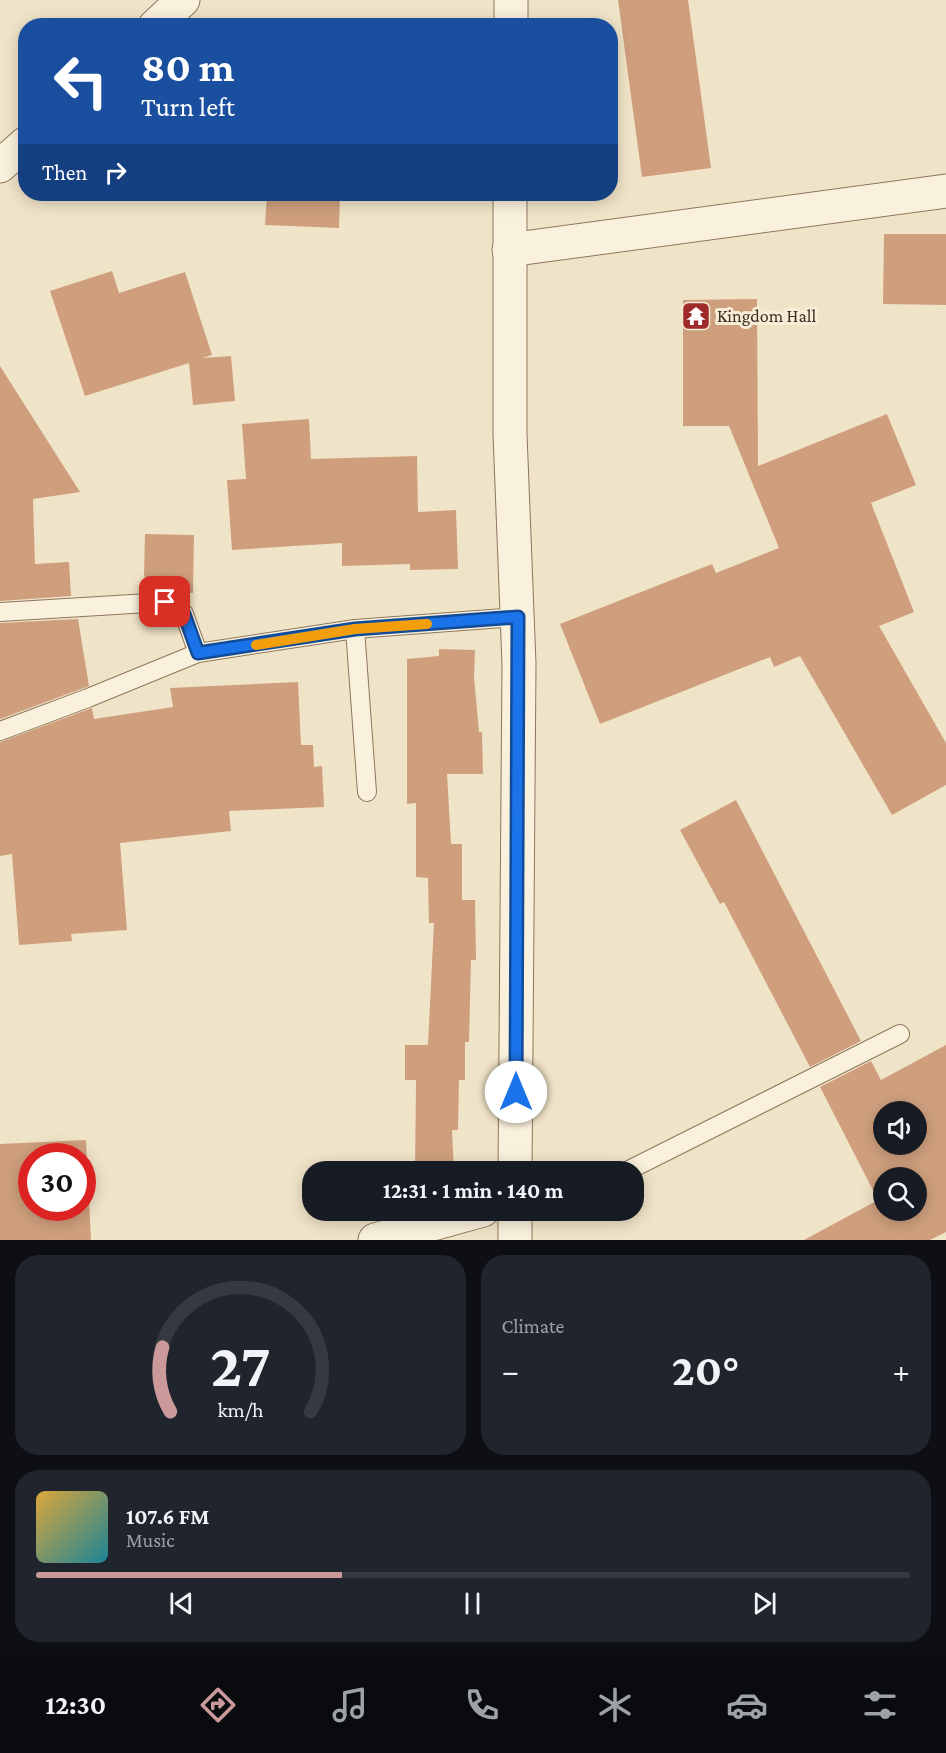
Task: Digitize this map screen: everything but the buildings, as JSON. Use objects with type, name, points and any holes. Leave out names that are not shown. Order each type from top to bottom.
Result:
[{"type":"street","points":[[164,18],[183,0]]},
{"type":"street","points":[[511,0],[511,18]]},
{"type":"street","points":[[0,166],[18,150]]},
{"type":"street","points":[[509,250],[946,191]]},
{"type":"street","points":[[510,201],[510,434],[518,617],[515,1161]]},
{"type":"street","points":[[375,1240],[443,1221]]},
{"type":"street","points":[[515,1221],[515,1240]]},
{"type":"lane","points":[[0,612],[165,602],[177,605],[184,614],[198,653]]},
{"type":"lane","points":[[0,731],[198,653],[355,629],[518,617]]},
{"type":"lane","points":[[355,629],[367,792]]},
{"type":"lane","points":[[644,1162],[900,1034]]},
{"type":"slow traffic","points":[[256,645],[355,629],[427,624]]},
{"type":"place","name":"Kingdom Hall","points":[[696,316]]},
{"type":"route","points":[[165,602],[177,605],[184,614],[198,653],[355,629],[518,617],[516,1092]]}]
